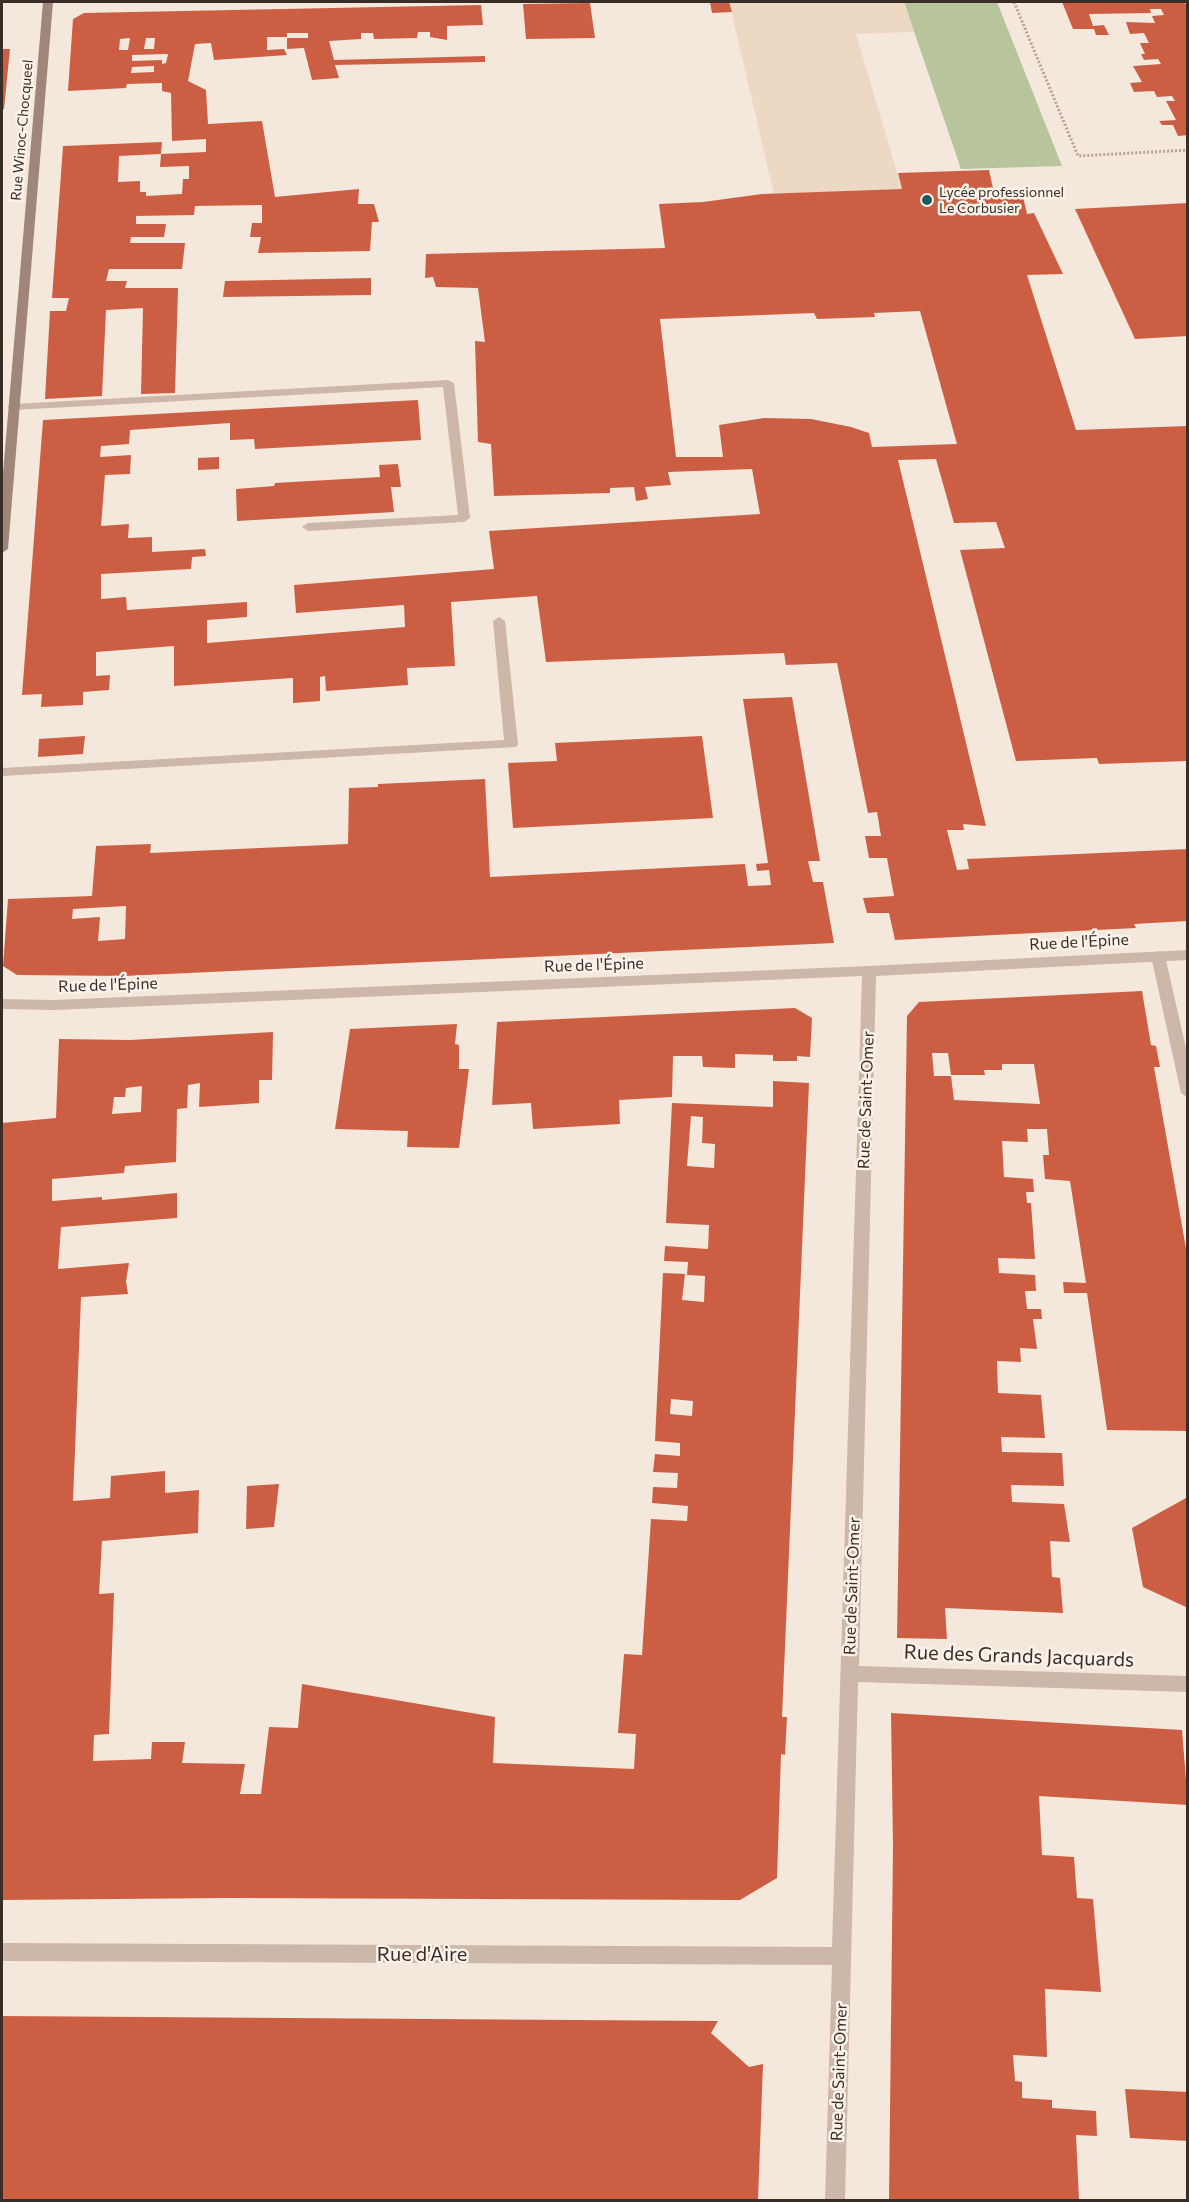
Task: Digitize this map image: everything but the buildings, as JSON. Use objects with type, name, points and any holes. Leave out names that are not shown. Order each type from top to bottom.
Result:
[{"type":"street","name":"Rue Winoc-Chocqueel","points":[[2,549],[48,2]]},
{"type":"street","points":[[13,407],[448,383],[464,518],[308,527]]},
{"type":"street","points":[[2,772],[511,744],[499,621]]},
{"type":"street","name":"Rue de l'Épine","points":[[2,1004],[54,1005],[869,971],[1188,955]]},
{"type":"street","points":[[1158,956],[1188,1093]]},
{"type":"street","name":"Rue de Saint-Omer","points":[[836,2200],[869,971]]},
{"type":"street","name":"Rue des Grands Jacquards","points":[[850,1674],[1188,1684]]},
{"type":"street","name":"Rue d'Aire","points":[[2,1952],[842,1956]]},
{"type":"path","points":[[1014,2],[1078,156],[1188,150]]},
{"type":"green space","points":[[904,2],[997,2],[1062,166],[961,169]]},
{"type":"shaded area","points":[[729,2],[904,2],[914,32],[856,34],[902,189],[774,194]]},
{"type":"place","name":"Lycée professionnel Le Corbusier","points":[[927,200]]}]
